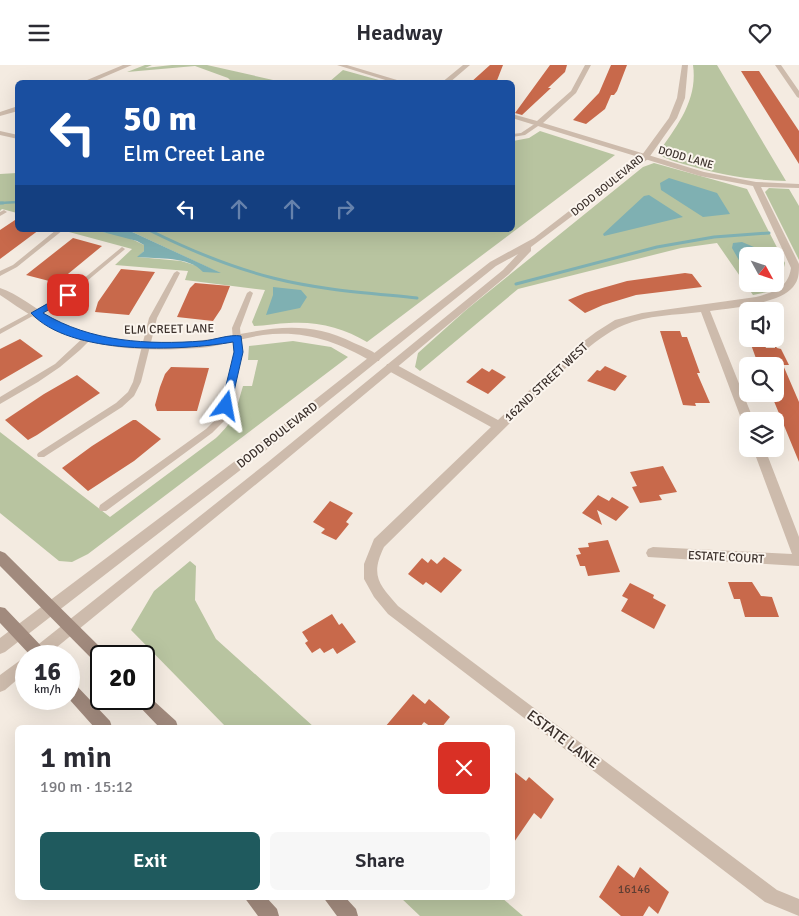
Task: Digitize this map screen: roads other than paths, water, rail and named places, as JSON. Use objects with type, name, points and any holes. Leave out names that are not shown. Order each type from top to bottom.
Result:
[{"type":"main road","points":[[0,557],[90,646]]},
{"type":"main road","points":[[0,613],[30,645]]},
{"type":"main road","points":[[80,700],[102,725]]},
{"type":"main road","points":[[153,710],[168,725]]},
{"type":"main road","points":[[257,900],[270,916]]},
{"type":"main road","points":[[335,900],[349,916]]},
{"type":"street","points":[[90,80],[118,67],[129,65]]},
{"type":"street","points":[[340,65],[393,80]]},
{"type":"street","points":[[448,80],[467,65]]},
{"type":"street","points":[[538,124],[574,92],[588,65]]},
{"type":"street","name":"DODD BOULEVARD","points":[[50,645],[506,272],[537,240],[645,157],[673,118],[681,98],[685,65]]},
{"type":"street","points":[[778,65],[799,96]]},
{"type":"street","points":[[0,114],[15,109]]},
{"type":"street","name":"DODD LANE","points":[[515,117],[703,174],[756,184],[799,185]]},
{"type":"street","points":[[0,133],[15,136]]},
{"type":"street","name":"162ND STREET WEST","points":[[379,543],[575,353],[603,331],[624,320],[647,314],[755,300],[776,294],[788,288],[794,278],[796,268],[756,184]]},
{"type":"street","name":"DODD BOULEVARD","points":[[19,632],[375,358],[493,264],[537,240]]},
{"type":"street","name":"ELM CREET LANE","points":[[0,291],[60,328],[88,338],[123,344],[203,344],[280,331],[314,331],[335,337],[375,358]]},
{"type":"street","points":[[704,307],[745,412]]},
{"type":"street","points":[[391,367],[499,426]]},
{"type":"street","points":[[762,457],[799,554]]},
{"type":"street","name":"ESTATE LANE","points":[[379,543],[369,562],[370,583],[393,610],[771,896],[799,908]]},
{"type":"street","name":"ESTATE COURT","points":[[653,553],[799,560]]},
{"type":"street","points":[[0,647],[19,632]]},
{"type":"street","points":[[0,685],[15,672]]},
{"type":"lane","points":[[515,136],[524,133],[538,124]]},
{"type":"lane","points":[[0,274],[15,265],[57,232]]},
{"type":"lane","points":[[0,332],[68,295],[122,249]]},
{"type":"lane","points":[[41,455],[119,405],[131,394],[137,382],[153,318],[177,273]]},
{"type":"lane","points":[[103,508],[209,431],[222,417],[238,352],[236,328],[250,293]]},
{"type":"lane","points":[[0,401],[57,367],[69,358],[88,338]]},
{"type":"water","points":[[669,178],[717,193],[730,214],[703,217],[661,190],[660,183]]},
{"type":"water","points":[[649,195],[683,217],[604,236],[603,234],[644,196]]},
{"type":"water","points":[[103,232],[132,232],[221,273],[203,272],[190,263],[182,261],[137,257],[144,251],[144,245],[137,241]]},
{"type":"water","points":[[742,242],[754,247],[739,247],[739,260],[732,248],[733,243]]},
{"type":"water","points":[[273,287],[301,290],[307,297],[300,308],[266,315],[273,295]]},
{"type":"waterway","points":[[3,203],[0,203],[15,202]]},
{"type":"waterway","points":[[153,232],[241,269],[273,278],[327,288],[417,298]]},
{"type":"waterway","points":[[516,284],[657,247],[714,237],[769,233]]}]
